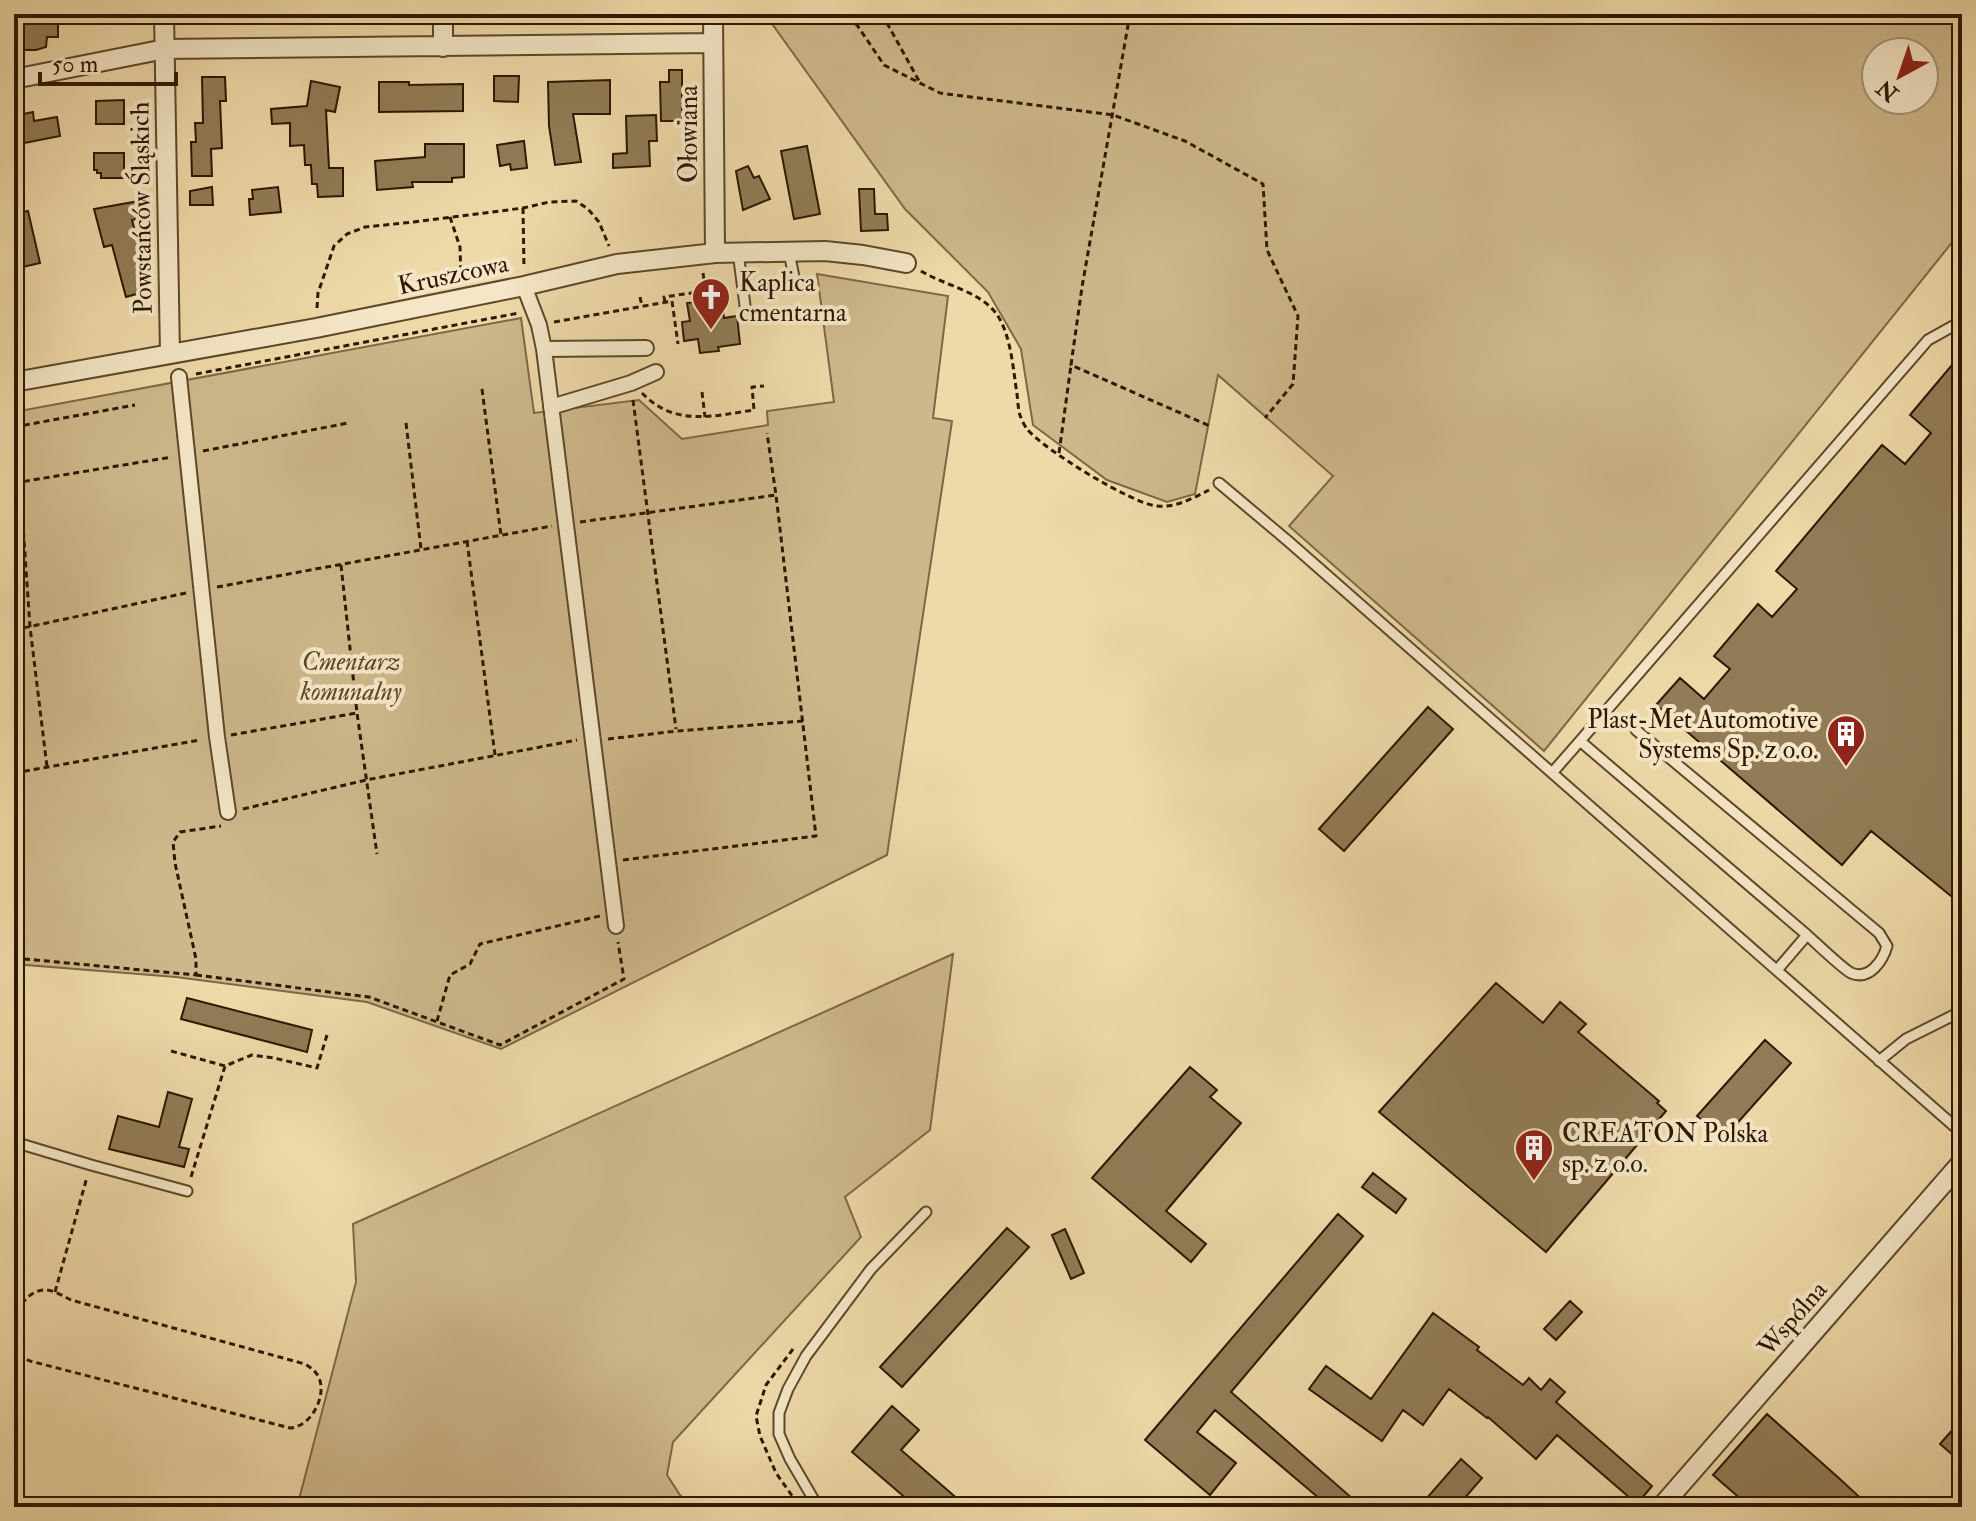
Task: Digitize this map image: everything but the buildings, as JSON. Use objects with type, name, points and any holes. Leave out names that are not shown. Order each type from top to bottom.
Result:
[{"type":"street","name":"Powstańców Śląskich","points":[[164,14],[170,354]]},
{"type":"street","points":[[443,14],[443,47]]},
{"type":"street","name":"Ołowiana","points":[[713,14],[715,253]]},
{"type":"street","points":[[14,79],[165,49],[713,43]]},
{"type":"street","name":"Kruszcowa","points":[[14,382],[316,328],[617,264],[738,252],[838,253],[906,263]]},
{"type":"street","points":[[524,286],[544,349],[615,920]]},
{"type":"street","points":[[544,349],[646,348]]},
{"type":"street","points":[[551,407],[631,383],[656,372]]},
{"type":"street","points":[[179,377],[217,737],[228,812]]},
{"type":"street","name":"Wspólna","points":[[1661,1507],[1962,1162]]},
{"type":"lane","points":[[738,252],[746,313]]},
{"type":"lane","points":[[789,252],[794,277]]},
{"type":"lane","points":[[1552,773],[1928,340],[1962,321]]},
{"type":"lane","points":[[1219,483],[1962,1133]]},
{"type":"lane","points":[[1580,741],[1851,973],[1864,974],[1874,969],[1884,958],[1887,946],[1879,933],[1636,730]]},
{"type":"lane","points":[[1777,970],[1807,935]]},
{"type":"lane","points":[[1879,1061],[1906,1039],[1962,1011]]},
{"type":"lane","points":[[14,1142],[187,1191]]},
{"type":"lane","points":[[818,1507],[779,1434],[779,1413],[806,1356],[871,1269],[926,1212]]},
{"type":"path","points":[[838,14],[857,25],[884,65],[940,93],[1113,115],[1185,141],[1263,184],[1267,250],[1298,316],[1293,384],[1265,418]]},
{"type":"path","points":[[882,14],[920,82]]},
{"type":"path","points":[[1059,454],[1082,287],[1130,14]]},
{"type":"path","points":[[316,328],[318,293],[334,246],[347,234],[365,227],[576,201],[599,222],[617,264]]},
{"type":"path","points":[[523,208],[524,286]]},
{"type":"path","points":[[450,217],[460,247],[461,299]]},
{"type":"path","points":[[906,263],[949,286],[970,293],[986,302],[995,312],[1011,353],[1020,415],[1026,429],[1059,454],[1115,490],[1157,506],[1178,504],[1219,483]]},
{"type":"path","points":[[703,277],[707,300]]},
{"type":"path","points":[[665,302],[664,297],[705,291]]},
{"type":"path","points":[[640,297],[642,306]]},
{"type":"path","points":[[179,377],[536,317],[592,315],[672,301],[678,344]]},
{"type":"path","points":[[591,307],[592,315]]},
{"type":"path","points":[[1071,365],[1210,426]]},
{"type":"path","points":[[631,383],[661,409],[680,415],[705,417],[754,410],[752,387],[764,386]]},
{"type":"path","points":[[631,383],[677,731]]},
{"type":"path","points":[[482,389],[501,535]]},
{"type":"path","points":[[702,392],[705,417]]},
{"type":"path","points":[[14,427],[135,405]]},
{"type":"path","points":[[14,483],[348,423]]},
{"type":"path","points":[[406,423],[421,549]]},
{"type":"path","points":[[608,862],[816,836],[767,433]]},
{"type":"path","points":[[14,442],[20,482],[30,627],[47,767]]},
{"type":"path","points":[[14,630],[202,589],[421,549],[565,524],[776,495]]},
{"type":"path","points":[[467,541],[495,756]]},
{"type":"path","points":[[341,565],[357,713],[377,854]]},
{"type":"path","points":[[14,773],[357,713]]},
{"type":"path","points":[[196,975],[196,959],[173,842],[180,832],[221,826],[219,815],[366,780],[584,739],[593,741],[803,721]]},
{"type":"path","points":[[14,958],[196,975],[369,997],[500,1045],[624,979],[615,920],[480,944],[470,964],[450,975],[437,1021]]},
{"type":"path","points":[[171,1051],[225,1066],[252,1055],[317,1068],[327,1035]]},
{"type":"path","points":[[187,1191],[225,1066]]},
{"type":"path","points":[[55,1292],[91,1165]]},
{"type":"path","points":[[14,1322],[22,1303],[33,1294],[44,1290],[55,1292],[71,1300],[305,1364],[316,1372],[322,1391],[307,1423],[290,1428],[30,1361],[19,1356],[14,1348]]},
{"type":"green space","points":[[765,14],[1962,14],[1962,230],[1544,751],[1289,526],[1333,476],[1218,375],[1195,494],[1167,502],[1107,480],[1033,425],[1021,349],[988,292],[905,209]]},
{"type":"green space","name":"Cmentarz komunalny","points":[[817,274],[948,296],[933,418],[952,421],[887,855],[501,1049],[367,1002],[176,977],[14,964],[14,412],[521,318],[534,413],[639,400],[682,439],[768,425],[767,411],[834,402]]},
{"type":"green space","points":[[953,954],[930,1130],[845,1197],[861,1237],[673,1442],[667,1475],[692,1507],[297,1507],[356,1282],[353,1224]]},
{"type":"place","name":"Kaplica cmentarna","points":[[711,331]]},
{"type":"place","name":"Plast-Met Automotive Systems Sp. z o.o.","points":[[1846,768]]},
{"type":"place","name":"CREATON Polska sp. z o.o.","points":[[1534,1182]]}]
